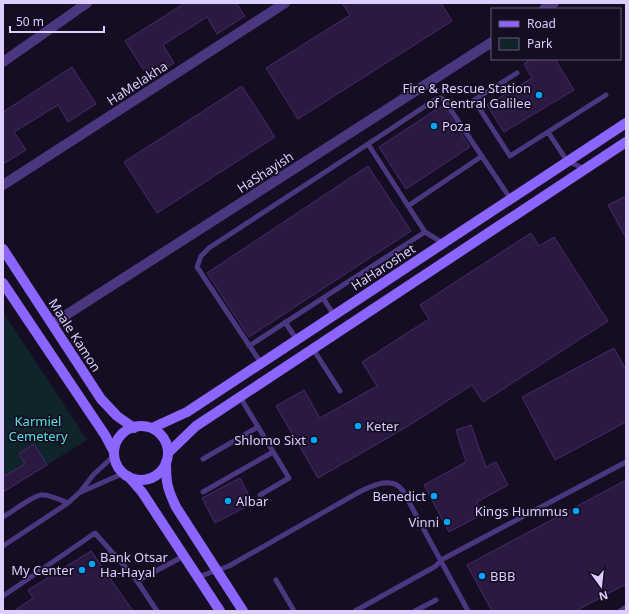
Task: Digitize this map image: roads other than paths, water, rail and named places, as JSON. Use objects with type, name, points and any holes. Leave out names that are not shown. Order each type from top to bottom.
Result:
[{"type":"street","points":[[3,62],[87,3]]},
{"type":"street","name":"HaMelakha","points":[[3,185],[285,3]]},
{"type":"street","name":"HaShayish","points":[[52,324],[491,43]]},
{"type":"street","name":"HaHaroshet","points":[[134,428],[143,426],[152,428],[187,412],[626,123]]},
{"type":"street","points":[[126,475],[137,479],[146,479],[154,476],[162,470],[167,457],[196,426],[626,142]]},
{"type":"street","name":"Maale Kamon","points":[[3,249],[101,399],[117,416],[134,428]]},
{"type":"street","points":[[3,282],[105,435],[116,462],[121,470],[142,492],[220,611]]},
{"type":"street","points":[[114,454],[116,443],[121,435],[128,429],[134,428]]},
{"type":"street","points":[[152,428],[160,434],[166,444],[166,481],[168,490],[176,507],[243,611]]},
{"type":"lane","points":[[517,73],[474,100],[510,156],[606,95]]},
{"type":"lane","points":[[261,364],[197,267],[201,256],[209,248],[436,99],[441,98],[444,100],[510,198]]},
{"type":"lane","points":[[548,132],[567,161],[585,169]]},
{"type":"lane","points":[[368,144],[425,232],[443,243]]},
{"type":"lane","points":[[616,148],[626,149]]},
{"type":"lane","points":[[408,206],[482,156]]},
{"type":"lane","points":[[249,346],[425,232]]},
{"type":"lane","points":[[323,298],[334,315]]},
{"type":"lane","points":[[286,322],[297,340]]},
{"type":"lane","points":[[313,349],[340,391]]},
{"type":"lane","points":[[240,397],[289,478],[260,495]]},
{"type":"lane","points":[[203,459],[258,427]]},
{"type":"lane","points":[[203,492],[273,452]]},
{"type":"lane","points":[[3,546],[68,503],[80,492],[94,474],[114,454]]},
{"type":"lane","points":[[355,611],[436,566],[441,560],[626,462]]},
{"type":"lane","points":[[80,492],[126,475]]},
{"type":"lane","points":[[198,577],[228,566],[361,491],[389,482],[400,487],[468,611]]},
{"type":"lane","points":[[3,517],[41,495],[53,497],[68,503]]},
{"type":"lane","points":[[3,596],[95,533],[137,580],[157,611]]},
{"type":"lane","points":[[137,580],[184,556]]},
{"type":"lane","points":[[276,580],[294,611]]},
{"type":"lane","points":[[415,611],[436,600]]},
{"type":"lane","points":[[620,611],[626,607]]},
{"type":"place","name":"Fire & Rescue Station of Central Galilee","points":[[539,95]]},
{"type":"place","name":"Poza","points":[[434,126]]},
{"type":"place","name":"Keter","points":[[358,426]]},
{"type":"place","name":"Shlomo Sixt","points":[[314,440]]},
{"type":"place","name":"Benedict","points":[[434,496]]},
{"type":"place","name":"Albar","points":[[228,501]]},
{"type":"place","name":"Kings Hummus","points":[[576,511]]},
{"type":"place","name":"Vinni","points":[[447,522]]},
{"type":"place","name":"Bank Otsar Ha-Hayal","points":[[92,564]]},
{"type":"place","name":"My Center","points":[[82,570]]},
{"type":"place","name":"BBB","points":[[482,576]]},
{"type":"park label","name":"Karmiel Cemetery","points":[[38,428]]}]
